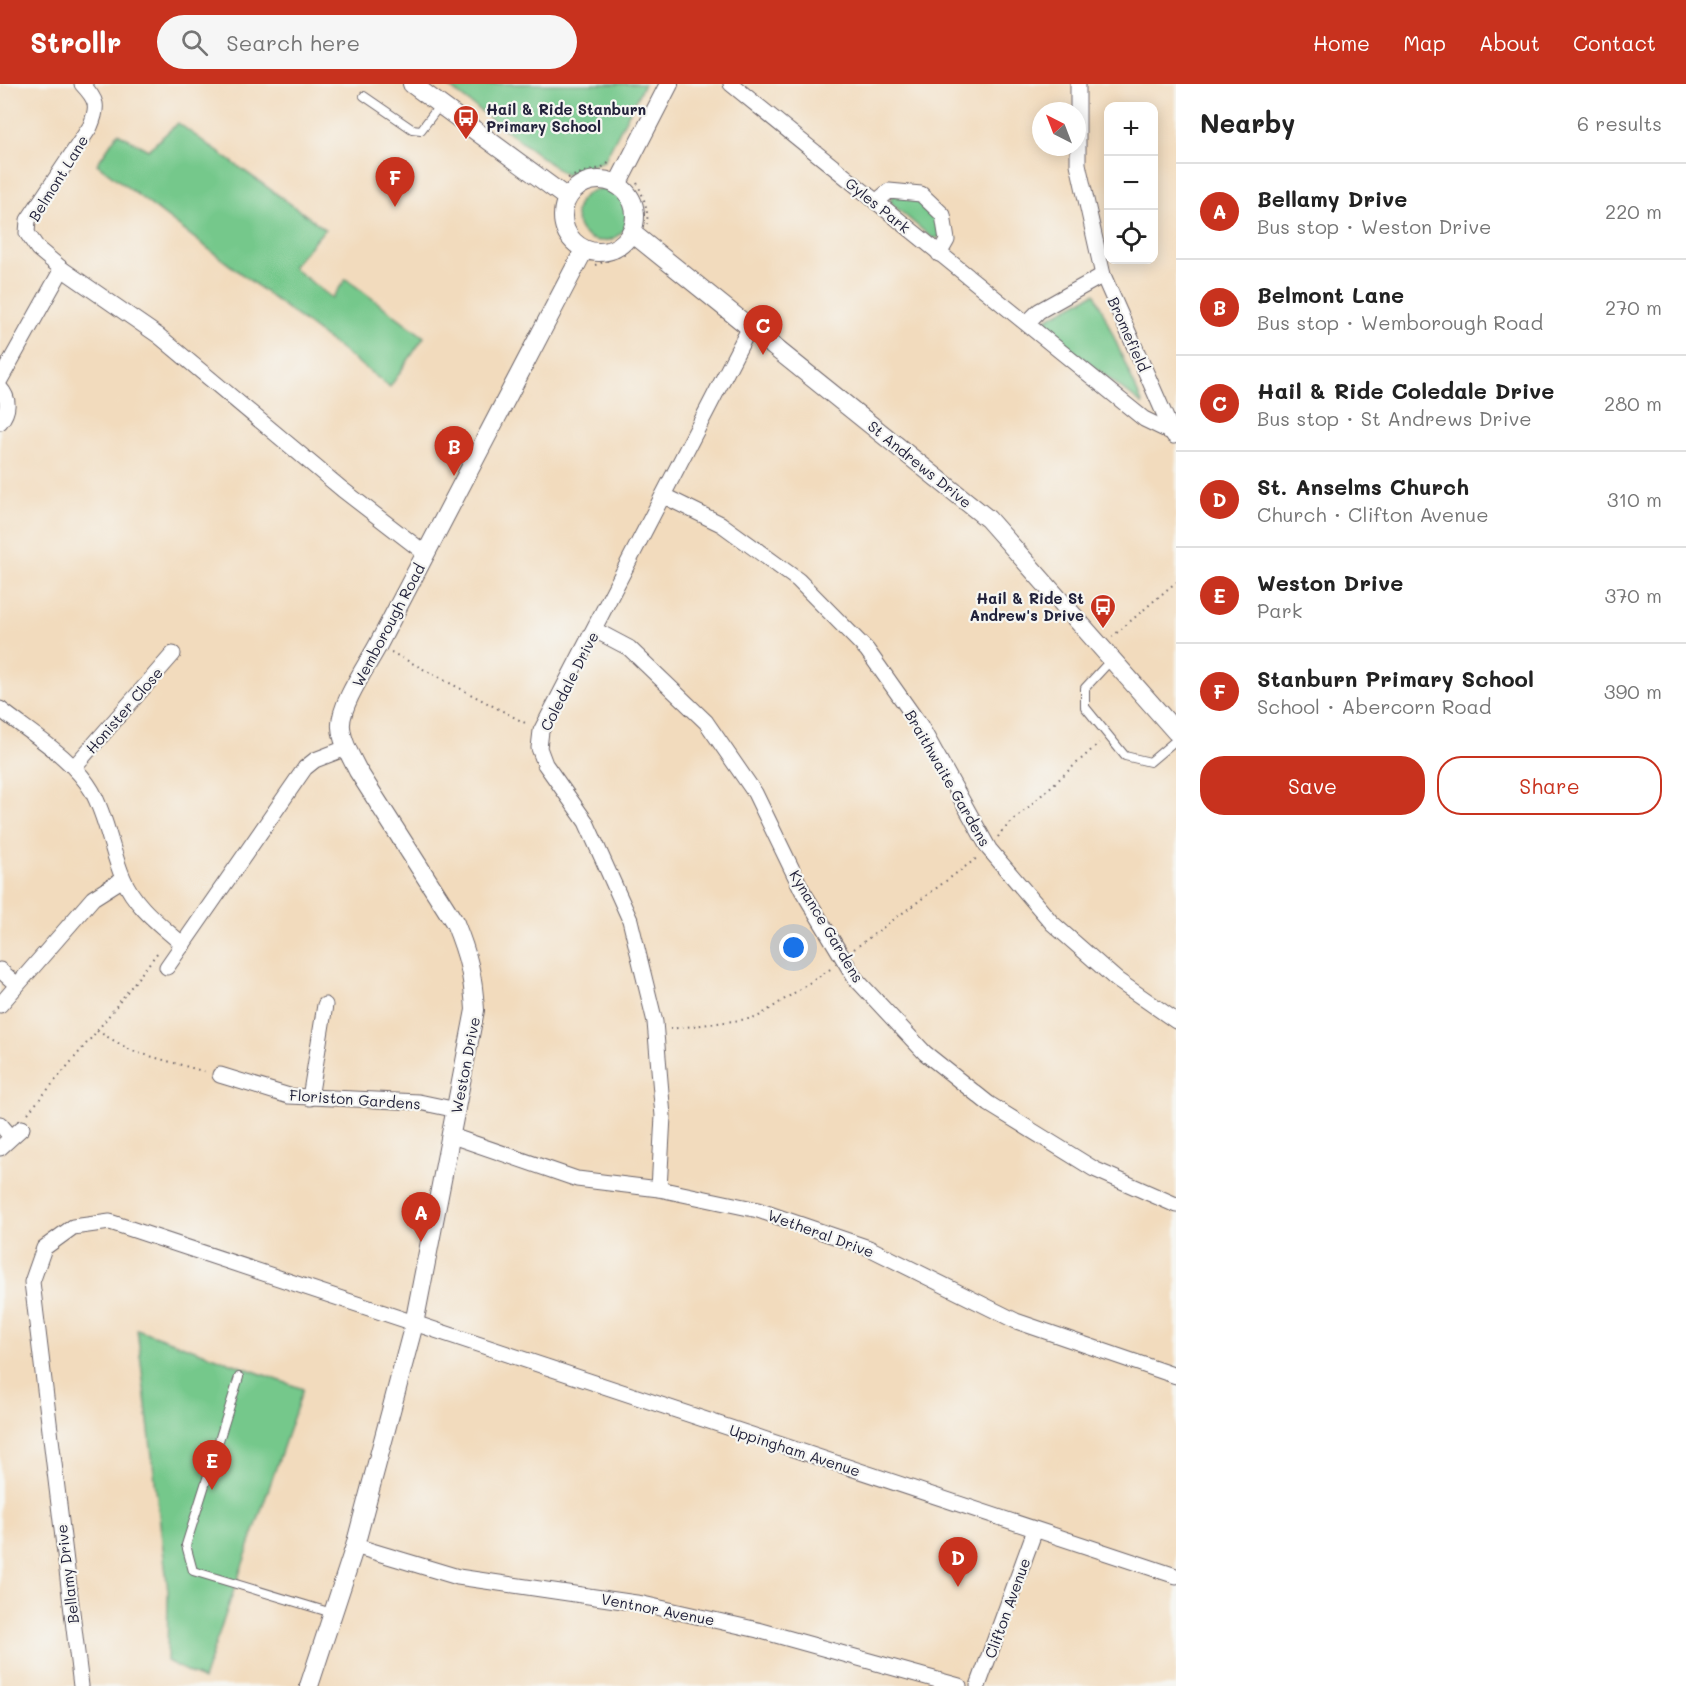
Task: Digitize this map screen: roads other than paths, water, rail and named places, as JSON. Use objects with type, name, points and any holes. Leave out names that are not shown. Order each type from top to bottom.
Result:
[{"type":"street","name":"Belmont Lane","points":[[82,84],[93,96],[97,111],[90,127],[28,220],[27,233],[38,249],[62,269],[159,336],[317,468],[426,554]]},
{"type":"street","points":[[412,84],[561,202],[565,231],[571,241],[584,250],[601,253],[612,251],[639,229],[634,227],[633,203],[627,192],[606,181],[595,180],[584,183],[561,202]]},
{"type":"street","points":[[617,185],[669,84]]},
{"type":"street","name":"Gyles Park","points":[[731,84],[1144,419],[1174,436]]},
{"type":"street","name":"Bromefield","points":[[1078,84],[1078,164],[1103,275],[1174,436]]},
{"type":"street","points":[[876,202],[890,191],[921,194],[943,215],[947,240],[939,254]]},
{"type":"street","name":"St Andrews Drive","points":[[639,229],[750,327],[988,519],[1176,732]]},
{"type":"street","name":"Wemborough Road","points":[[346,748],[340,725],[347,702],[584,250]]},
{"type":"street","points":[[0,381],[62,269]]},
{"type":"street","points":[[1027,323],[1039,310],[1103,275]]},
{"type":"street","name":"Coledale Drive","points":[[659,1189],[663,1116],[656,1031],[630,920],[586,822],[545,764],[539,748],[541,731],[750,327]]},
{"type":"street","points":[[0,388],[7,398],[8,406],[0,422]]},
{"type":"street","name":"Braithwaite Gardens","points":[[664,496],[721,524],[798,580],[867,650],[920,725],[989,849],[1052,923],[1117,981],[1176,1021]]},
{"type":"street","name":"Kynance Gardens","points":[[595,630],[629,648],[706,723],[756,793],[802,890],[855,978],[925,1053],[989,1104],[1094,1169],[1176,1205]]},
{"type":"street","name":"Honister Close","points":[[74,767],[173,654]]},
{"type":"street","points":[[0,709],[74,767],[92,792],[123,879],[145,912],[183,945]]},
{"type":"street","points":[[167,967],[305,768],[315,760],[346,748]]},
{"type":"street","name":"Weston Drive","points":[[309,1686],[355,1546],[414,1324],[476,1010],[473,977],[455,923],[358,771],[346,748]]},
{"type":"street","points":[[0,1005],[93,898],[123,879]]},
{"type":"street","points":[[0,970],[16,985]]},
{"type":"street","points":[[310,1098],[325,1005]]},
{"type":"street","name":"Floriston Gardens","points":[[220,1076],[288,1096],[407,1101],[457,1110]]},
{"type":"street","points":[[0,1148],[10,1131]]},
{"type":"street","name":"Wetheral Drive","points":[[452,1136],[577,1179],[659,1189],[758,1210],[869,1248],[1016,1321],[1176,1376]]},
{"type":"street","name":"Bellamy Drive","points":[[81,1686],[32,1282],[44,1248],[73,1227],[110,1222],[414,1324]]},
{"type":"street","name":"Uppingham Avenue","points":[[414,1324],[1176,1576]]},
{"type":"street","name":"Clifton Avenue","points":[[978,1686],[1035,1530]]},
{"type":"street","name":"Ventnor Avenue","points":[[355,1546],[458,1577],[643,1604],[758,1630],[959,1686]]},
{"type":"lane","points":[[363,96],[412,129],[422,130],[440,105]]},
{"type":"lane","points":[[1106,653],[1084,688],[1085,707],[1107,735],[1125,756],[1150,762],[1176,740]]},
{"type":"lane","points":[[239,1377],[186,1545],[193,1571],[333,1614]]},
{"type":"place","name":"Hail & Ride Stanburn Primary School","points":[[466,141]]},
{"type":"place","name":"Stanburn Primary School","points":[[395,207]]},
{"type":"place","name":"Hail & Ride Coledale Drive","points":[[763,355]]},
{"type":"place","name":"Belmont Lane","points":[[454,476]]},
{"type":"place","name":"Hail & Ride St Andrew's Drive","points":[[1103,630]]},
{"type":"place","name":"Bellamy Drive","points":[[421,1242]]},
{"type":"place","name":"Weston Drive","points":[[212,1490]]},
{"type":"place","name":"St. Anselms Church","points":[[958,1587]]}]
